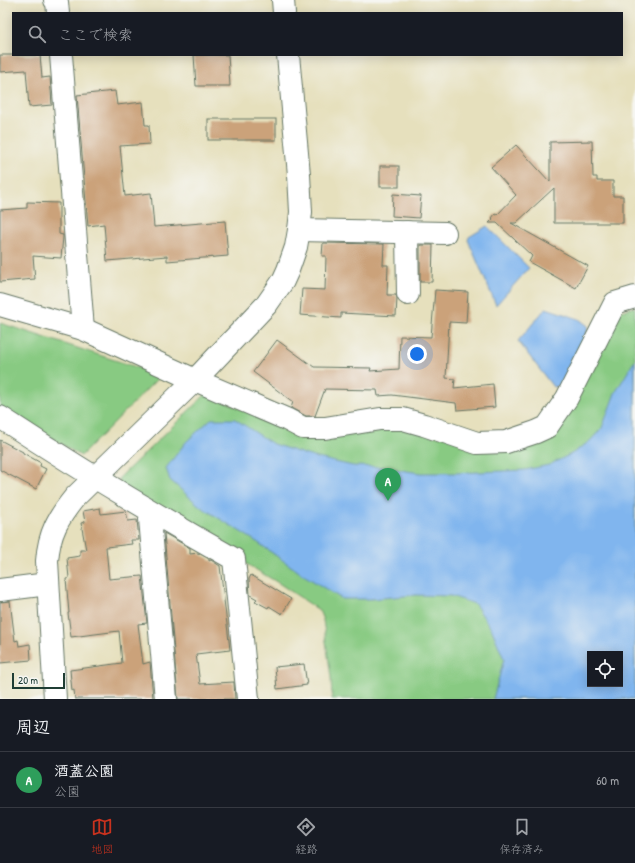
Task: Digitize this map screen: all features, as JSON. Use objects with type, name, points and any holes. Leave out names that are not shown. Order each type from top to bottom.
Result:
[{"type":"street","points":[[55,0],[57,2],[58,12]]},
{"type":"street","points":[[283,0],[284,12]]},
{"type":"street","points":[[62,56],[83,329]]},
{"type":"street","points":[[55,699],[48,584],[48,553],[53,530],[65,509],[75,497],[195,380],[267,304],[283,281],[292,261],[299,230],[301,200],[288,56]]},
{"type":"street","points":[[299,230],[445,233]]},
{"type":"street","points":[[407,232],[408,294]]},
{"type":"street","points":[[0,305],[83,329],[195,380],[286,419],[303,428],[325,428],[380,420],[403,420],[477,442],[506,442],[547,427],[567,398],[615,303],[635,297]]},
{"type":"street","points":[[0,417],[45,447],[153,513],[234,559],[248,699]]},
{"type":"street","points":[[153,513],[150,519],[166,699]]},
{"type":"street","points":[[0,590],[48,584]]},
{"type":"green space","points":[[635,307],[635,699],[332,699],[331,677],[323,620],[319,610],[280,584],[120,488],[119,478],[207,393],[298,436],[392,425],[433,436],[551,437],[621,311]]},
{"type":"green space","points":[[0,323],[161,375],[81,456],[0,407]]},
{"type":"water","points":[[487,226],[529,268],[496,305],[468,240],[469,237]]},
{"type":"water","points":[[546,308],[579,319],[588,326],[584,348],[563,386],[553,387],[518,341]]},
{"type":"water","points":[[635,360],[635,699],[493,699],[504,659],[492,630],[475,604],[451,596],[416,595],[371,599],[342,599],[302,574],[257,542],[201,507],[170,480],[166,468],[186,442],[211,419],[235,419],[273,444],[313,457],[353,466],[381,467],[420,473],[525,470],[549,465],[573,453],[590,441],[602,428],[615,393]]},
{"type":"building","points":[[0,55],[40,56],[42,78],[50,77],[52,105],[29,107],[26,70],[0,72]]},
{"type":"building","points":[[194,56],[228,56],[230,86],[196,86]]},
{"type":"building","points":[[115,91],[117,105],[143,102],[145,125],[149,125],[150,144],[120,146],[125,196],[151,193],[154,227],[225,221],[228,256],[167,261],[167,256],[107,261],[104,224],[88,226],[77,95]]},
{"type":"building","points":[[208,119],[276,119],[276,140],[208,140]]},
{"type":"building","points":[[592,141],[593,177],[597,177],[597,181],[613,181],[613,196],[623,196],[623,223],[554,223],[554,188],[516,223],[511,223],[588,266],[576,288],[529,262],[532,256],[497,223],[489,223],[495,214],[497,215],[516,195],[491,167],[516,145],[550,182],[550,142]]},
{"type":"building","points":[[380,166],[399,166],[399,187],[380,187]]},
{"type":"building","points":[[393,194],[421,196],[419,218],[392,216]]},
{"type":"building","points":[[27,202],[59,203],[59,234],[63,235],[61,258],[33,256],[35,279],[0,282],[0,210],[27,208]]},
{"type":"building","points":[[323,243],[384,244],[383,265],[388,265],[387,295],[396,295],[396,316],[341,313],[341,318],[300,315],[302,289],[325,290],[326,256],[322,256]]},
{"type":"building","points":[[420,245],[433,245],[432,282],[420,282]]},
{"type":"building","points":[[435,290],[468,292],[466,323],[449,322],[446,378],[455,379],[454,388],[493,384],[495,407],[457,410],[456,403],[392,395],[378,396],[377,390],[325,389],[315,416],[306,416],[291,408],[293,402],[253,372],[277,340],[314,367],[371,368],[370,371],[399,369],[400,336],[431,337]]},
{"type":"building","points":[[0,440],[41,463],[40,466],[46,469],[36,489],[0,470]]},
{"type":"building","points":[[100,508],[101,514],[126,511],[128,521],[137,520],[139,540],[131,540],[132,544],[106,547],[109,579],[142,576],[147,623],[138,624],[143,664],[150,662],[153,699],[75,699],[74,690],[72,691],[70,670],[122,663],[119,631],[71,637],[66,579],[69,578],[67,558],[80,556],[80,550],[86,550],[81,523],[85,522],[83,511]]},
{"type":"building","points":[[164,533],[190,548],[190,554],[198,553],[209,559],[209,561],[211,560],[220,566],[230,650],[196,654],[200,684],[234,682],[235,699],[178,699]]},
{"type":"building","points":[[251,575],[291,599],[282,614],[269,606],[268,608],[255,601],[257,599],[250,595],[249,579]]},
{"type":"building","points":[[10,601],[15,641],[18,640],[19,646],[30,644],[31,660],[0,663],[0,602]]},
{"type":"building","points":[[304,664],[307,685],[277,689],[275,667]]},
{"type":"place","name":"酒蓋公園","points":[[388,501]]}]
